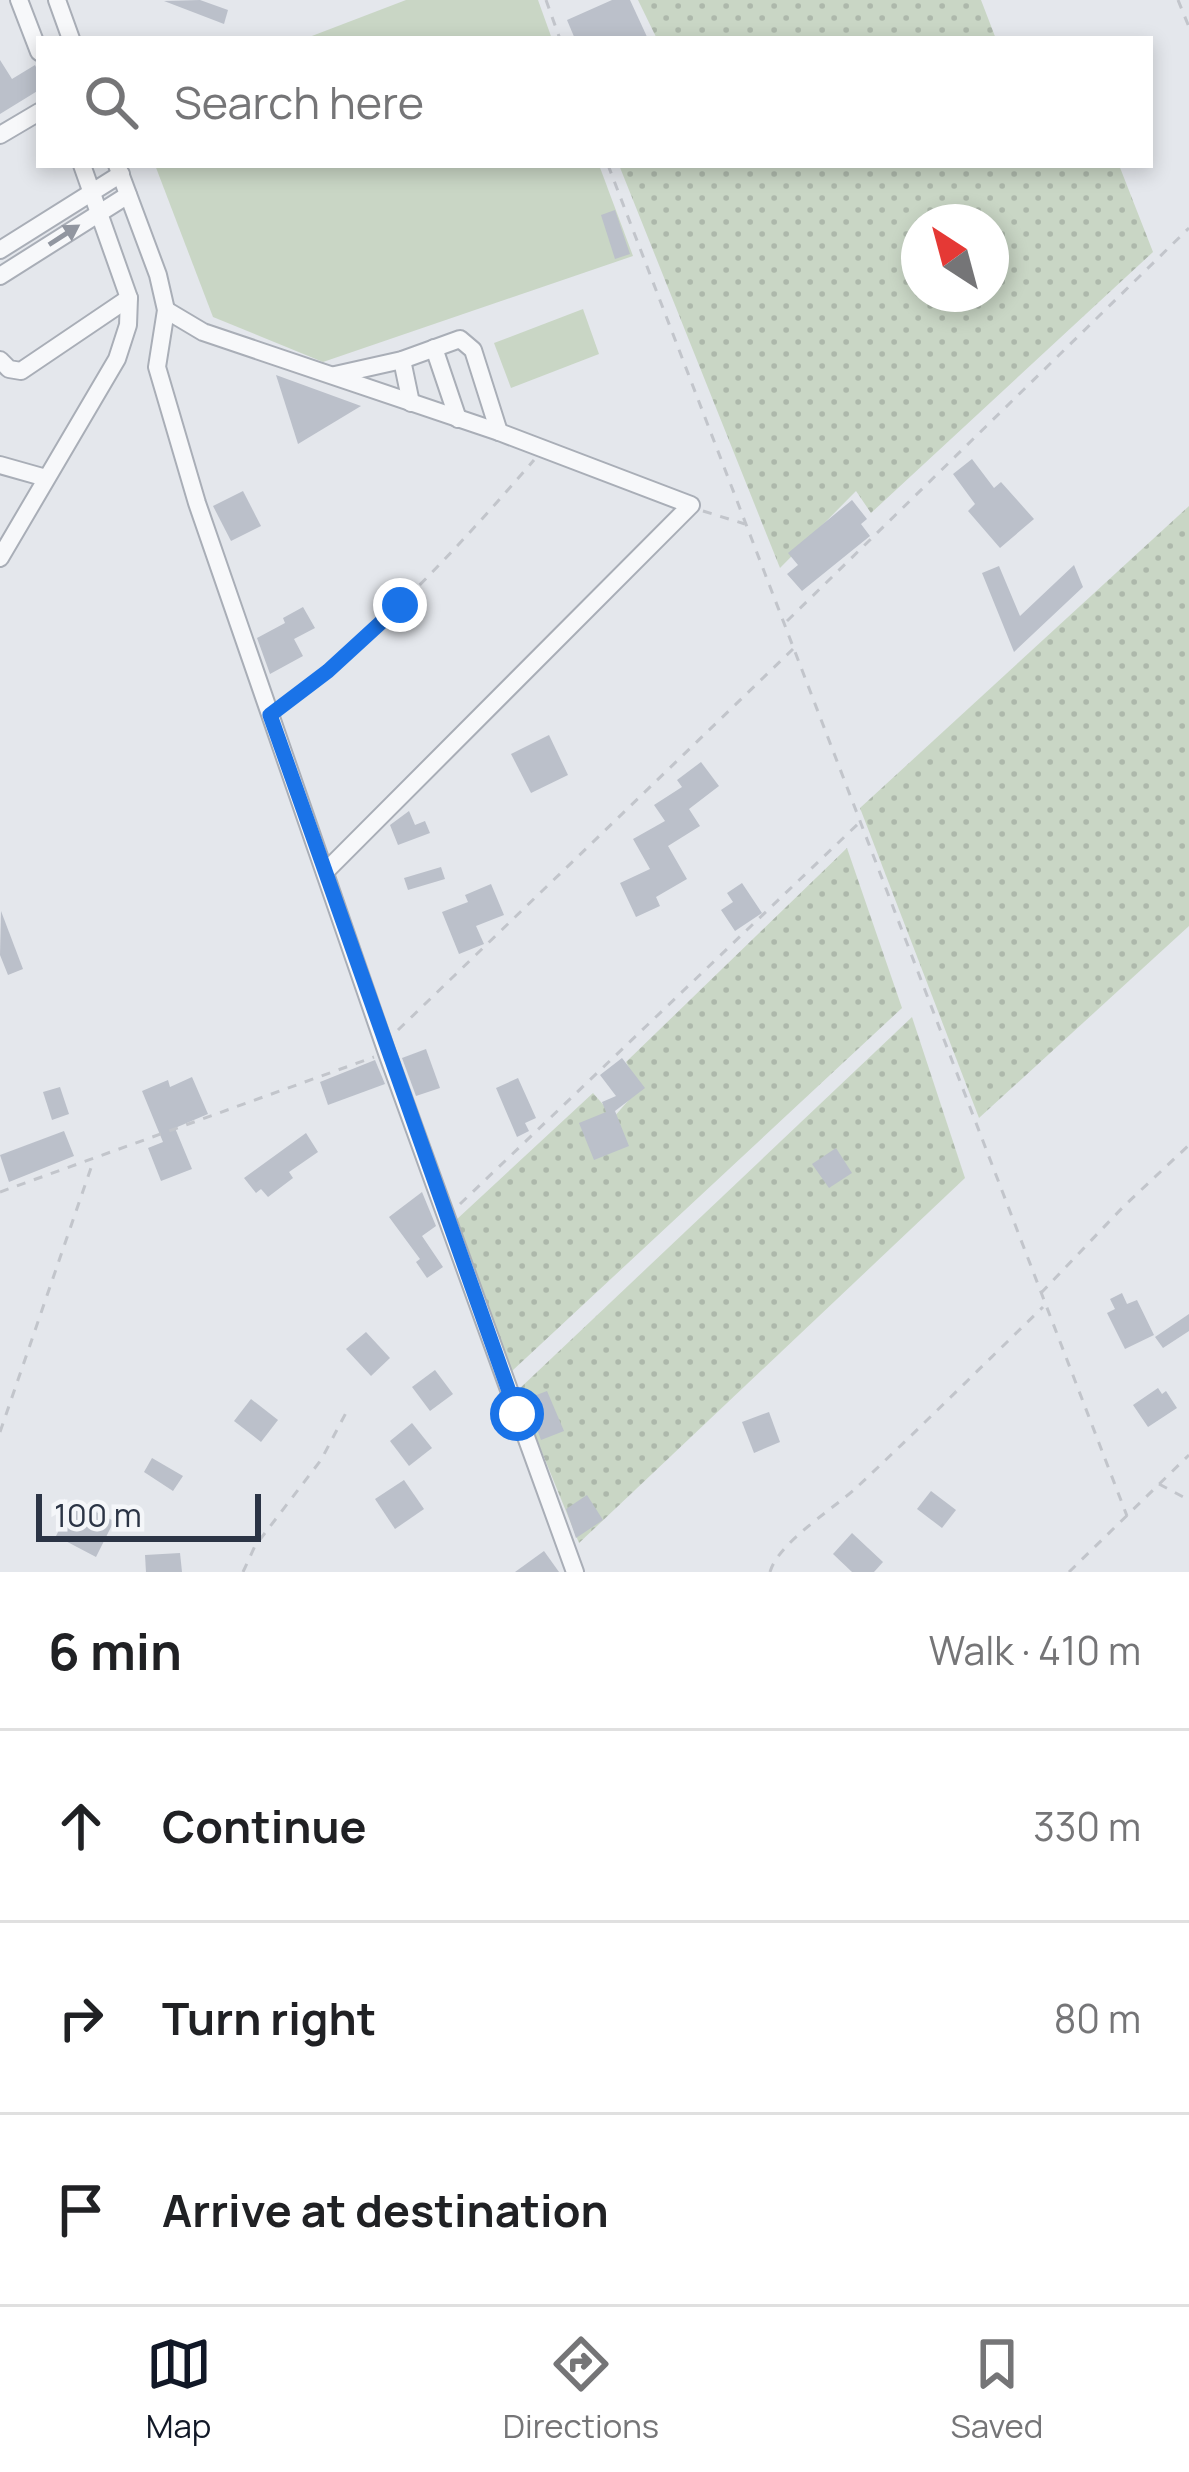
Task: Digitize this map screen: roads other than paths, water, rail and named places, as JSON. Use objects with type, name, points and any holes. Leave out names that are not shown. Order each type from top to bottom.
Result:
[{"type":"street","points":[[20,0],[36,44]]},
{"type":"street","points":[[57,0],[70,36]]},
{"type":"street","points":[[0,136],[36,114]]},
{"type":"street","points":[[0,558],[117,359],[128,325],[129,298],[83,168]]},
{"type":"street","points":[[0,250],[93,192],[119,170],[166,310],[158,350],[161,385],[385,1047],[575,1572]]},
{"type":"street","points":[[0,276],[128,195]]},
{"type":"street","points":[[0,360],[9,369],[21,371],[129,298]]},
{"type":"street","points":[[166,310],[203,332],[499,432],[691,505],[325,872]]},
{"type":"street","points":[[334,375],[402,360],[460,339],[469,345],[499,432]]},
{"type":"street","points":[[434,348],[458,418]]},
{"type":"street","points":[[402,360],[411,403]]},
{"type":"street","points":[[0,465],[46,478]]}]
